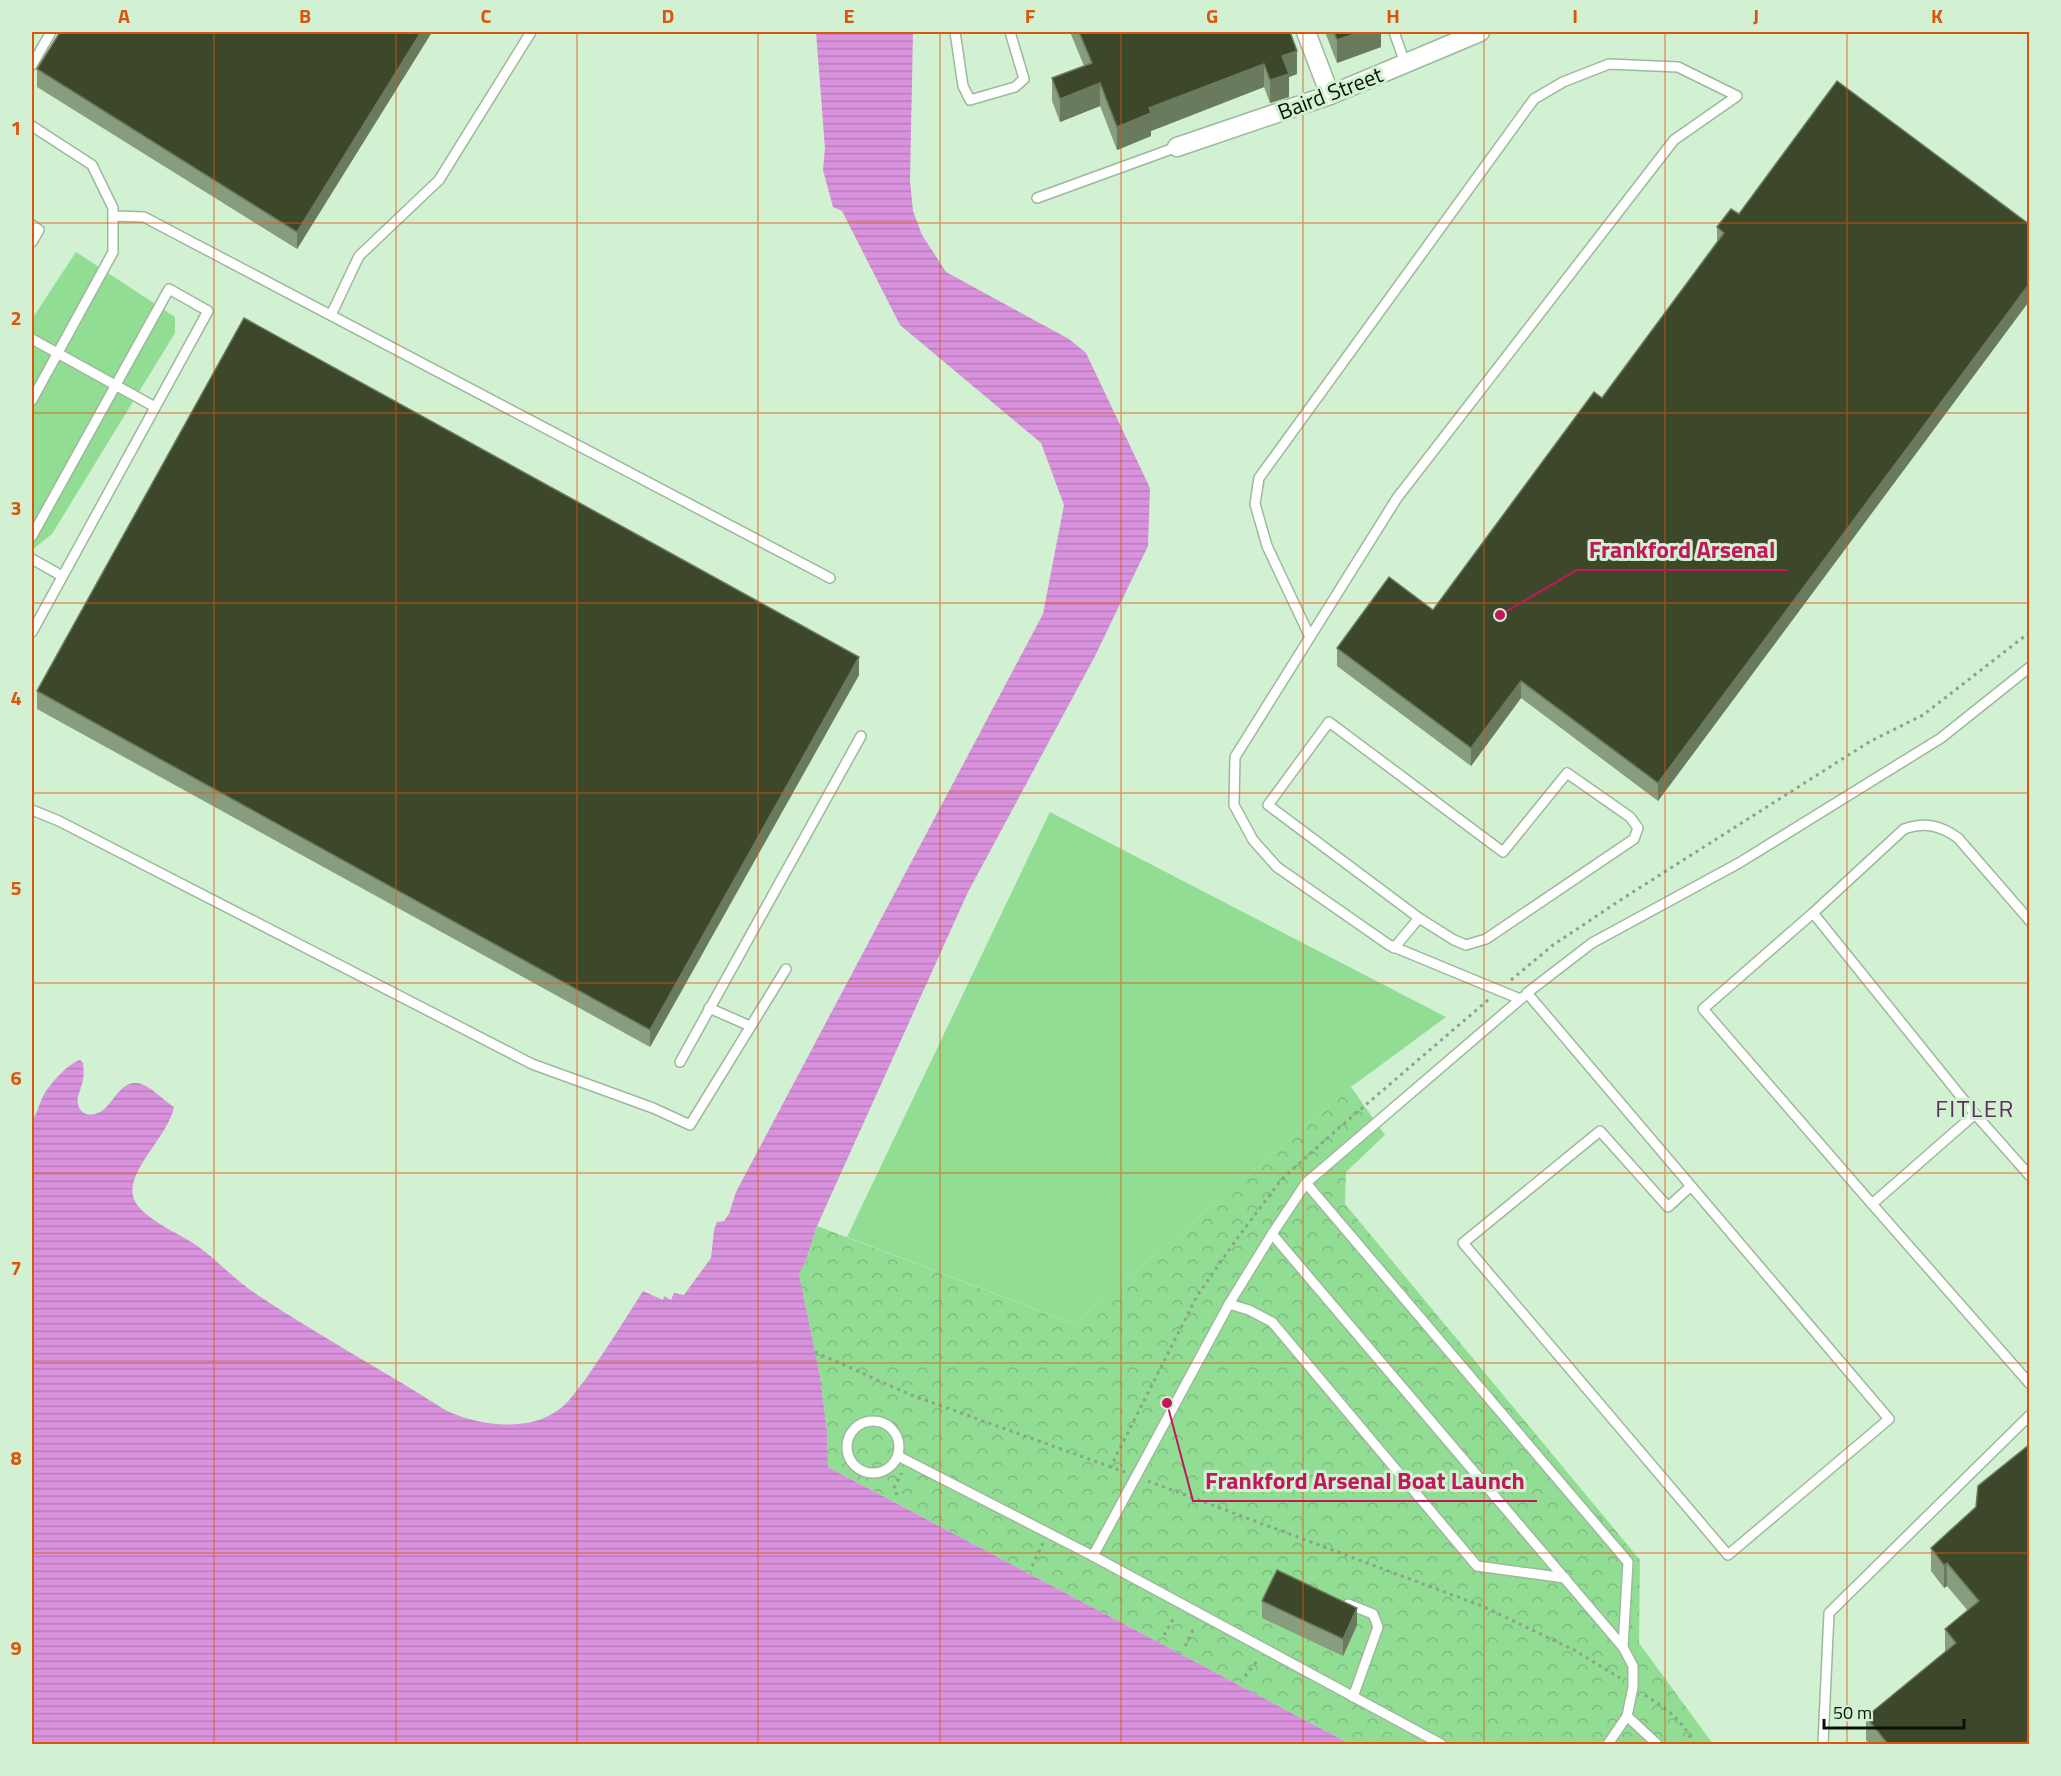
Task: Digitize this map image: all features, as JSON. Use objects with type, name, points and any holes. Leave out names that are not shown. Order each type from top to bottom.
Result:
[{"type":"street","points":[[1306,32],[1330,95]]},
{"type":"street","name":"Baird Street","points":[[1177,147],[1330,95],[1480,32]]},
{"type":"lane","points":[[32,65],[51,32]]},
{"type":"lane","points":[[331,315],[359,256],[439,180],[531,32]]},
{"type":"lane","points":[[955,32],[963,86],[970,100],[1015,87],[1024,79],[1010,32]]},
{"type":"lane","points":[[1394,32],[1405,63]]},
{"type":"lane","points":[[1310,637],[1267,546],[1256,504],[1259,478],[1534,99],[1563,82],[1609,63],[1678,67],[1737,96],[1674,140],[1397,498],[1235,757],[1234,805],[1253,840],[1277,867],[1394,948],[1523,996],[1690,1186],[1889,1419],[1728,1555],[1463,1244],[1600,1131],[1668,1207],[1690,1186]]},
{"type":"lane","points":[[32,126],[92,165],[113,208],[113,252],[32,400]]},
{"type":"lane","points":[[1037,198],[1177,147]]},
{"type":"lane","points":[[113,216],[144,217],[830,578]]},
{"type":"lane","points":[[32,225],[39,230],[32,242]]},
{"type":"lane","points":[[32,536],[169,289],[208,310],[32,632]]},
{"type":"lane","points":[[32,339],[155,407]]},
{"type":"lane","points":[[32,559],[63,576]]},
{"type":"lane","points":[[1093,1556],[1229,1304],[1306,1183],[1523,996],[1592,943],[1739,863],[1941,738],[2030,667]]},
{"type":"lane","points":[[1329,722],[1503,852],[1567,773],[1630,817],[1638,828],[1634,839],[1486,939],[1466,945],[1419,918],[1268,805],[1329,722]]},
{"type":"lane","points":[[680,1062],[861,736]]},
{"type":"lane","points":[[32,810],[59,821],[532,1064],[653,1108],[690,1125],[786,969]]},
{"type":"lane","points":[[2030,921],[1958,838],[1946,829],[1932,825],[1918,825],[1904,829],[1813,913],[1703,1009],[2030,1384]]},
{"type":"lane","points":[[1813,913],[1975,1114],[2030,1176]]},
{"type":"lane","points":[[1394,948],[1419,918]]},
{"type":"lane","points":[[709,1008],[750,1026]]},
{"type":"lane","points":[[1872,1204],[1975,1114]]},
{"type":"lane","points":[[1306,1183],[1628,1562],[1623,1647]]},
{"type":"lane","points":[[1272,1234],[1623,1647],[1633,1666],[1633,1687],[1627,1716],[1608,1744]]},
{"type":"lane","points":[[1229,1304],[1249,1310],[1272,1323],[1478,1566],[1565,1578]]},
{"type":"lane","points":[[1824,1744],[1829,1613],[2030,1415]]},
{"type":"lane","points":[[867,1421],[883,1422],[896,1432],[898,1456],[887,1469],[880,1472],[864,1471],[851,1461],[848,1453],[849,1437],[859,1424],[867,1421]]},
{"type":"lane","points":[[898,1456],[1093,1556],[1439,1744]]},
{"type":"lane","points":[[1334,1598],[1373,1614],[1378,1627],[1353,1697]]},
{"type":"lane","points":[[1627,1716],[1657,1744]]},
{"type":"path","points":[[1526,968],[1553,945],[1829,767],[1869,742],[1923,715],[2030,632]]},
{"type":"path","points":[[815,1352],[899,1390],[1125,1472]]},
{"type":"path","points":[[897,1495],[894,1488],[907,1461]]},
{"type":"path","points":[[1148,1481],[1482,1606],[1574,1650],[1620,1678]]},
{"type":"path","points":[[1032,1566],[1048,1533]]},
{"type":"path","points":[[1164,1635],[1182,1604]]},
{"type":"path","points":[[1185,1646],[1201,1614]]},
{"type":"path","points":[[1245,1676],[1267,1650]]},
{"type":"path","points":[[1649,1698],[1673,1714],[1689,1734],[1693,1744]]},
{"type":"green space","points":[[76,252],[175,317],[175,333],[52,534],[32,550],[32,319]]},
{"type":"green space","points":[[1050,812],[1446,1017],[1351,1087],[1074,1324],[847,1237]]},
{"type":"green space","points":[[1351,1087],[1385,1135],[1346,1172],[1345,1204],[1640,1560],[1639,1643],[1713,1744],[1350,1744],[828,1467],[827,1431],[820,1376],[799,1274],[817,1226],[1074,1324]]},
{"type":"shaded area","points":[[816,32],[913,32],[910,181],[913,211],[922,235],[946,272],[1069,339],[1086,353],[1150,488],[1148,546],[1094,658],[968,892],[817,1226],[799,1274],[820,1376],[827,1431],[828,1467],[1350,1744],[32,1744],[32,1121],[44,1095],[57,1078],[66,1068],[76,1062],[80,1060],[83,1063],[84,1072],[78,1102],[81,1111],[86,1114],[100,1112],[124,1087],[135,1083],[150,1088],[174,1107],[165,1129],[136,1175],[133,1196],[136,1203],[150,1217],[204,1251],[256,1294],[447,1411],[474,1420],[505,1424],[520,1424],[549,1416],[565,1405],[585,1380],[643,1291],[663,1300],[664,1296],[671,1300],[674,1293],[684,1295],[711,1258],[717,1222],[724,1221],[729,1214],[736,1192],[1043,614],[1064,505],[1041,443],[900,325],[842,211],[833,207],[823,170],[825,148]]},
{"type":"building","points":[[60,32],[421,32],[297,232],[37,69]]},
{"type":"building","points":[[1079,32],[1290,32],[1297,51],[1282,56],[1289,74],[1270,80],[1264,64],[1149,108],[1151,113],[1117,127],[1100,83],[1060,99],[1052,78],[1092,63]]},
{"type":"building","points":[[1334,32],[1360,32],[1337,40]]},
{"type":"building","points":[[1837,81],[2030,225],[2030,283],[1658,783],[1521,681],[1471,748],[1337,648],[1389,577],[1433,610],[1594,392],[1602,398],[1724,233],[1717,227],[1731,209],[1739,214]]},
{"type":"building","points":[[244,318],[859,657],[650,1030],[37,691]]},
{"type":"building","points":[[2030,1444],[2030,1744],[1888,1744],[1866,1717],[1956,1643],[1945,1629],[1979,1601],[1931,1548],[1976,1507],[1978,1486]]},
{"type":"building","points":[[1277,1570],[1357,1608],[1343,1639],[1262,1601]]},
{"type":"place","name":"Frankford Arsenal","points":[[1500,615]]},
{"type":"place","name":"Frankford Arsenal Boat Launch","points":[[1167,1403]]},
{"type":"district","name":"FITLER","points":[[1975,1108]]}]
